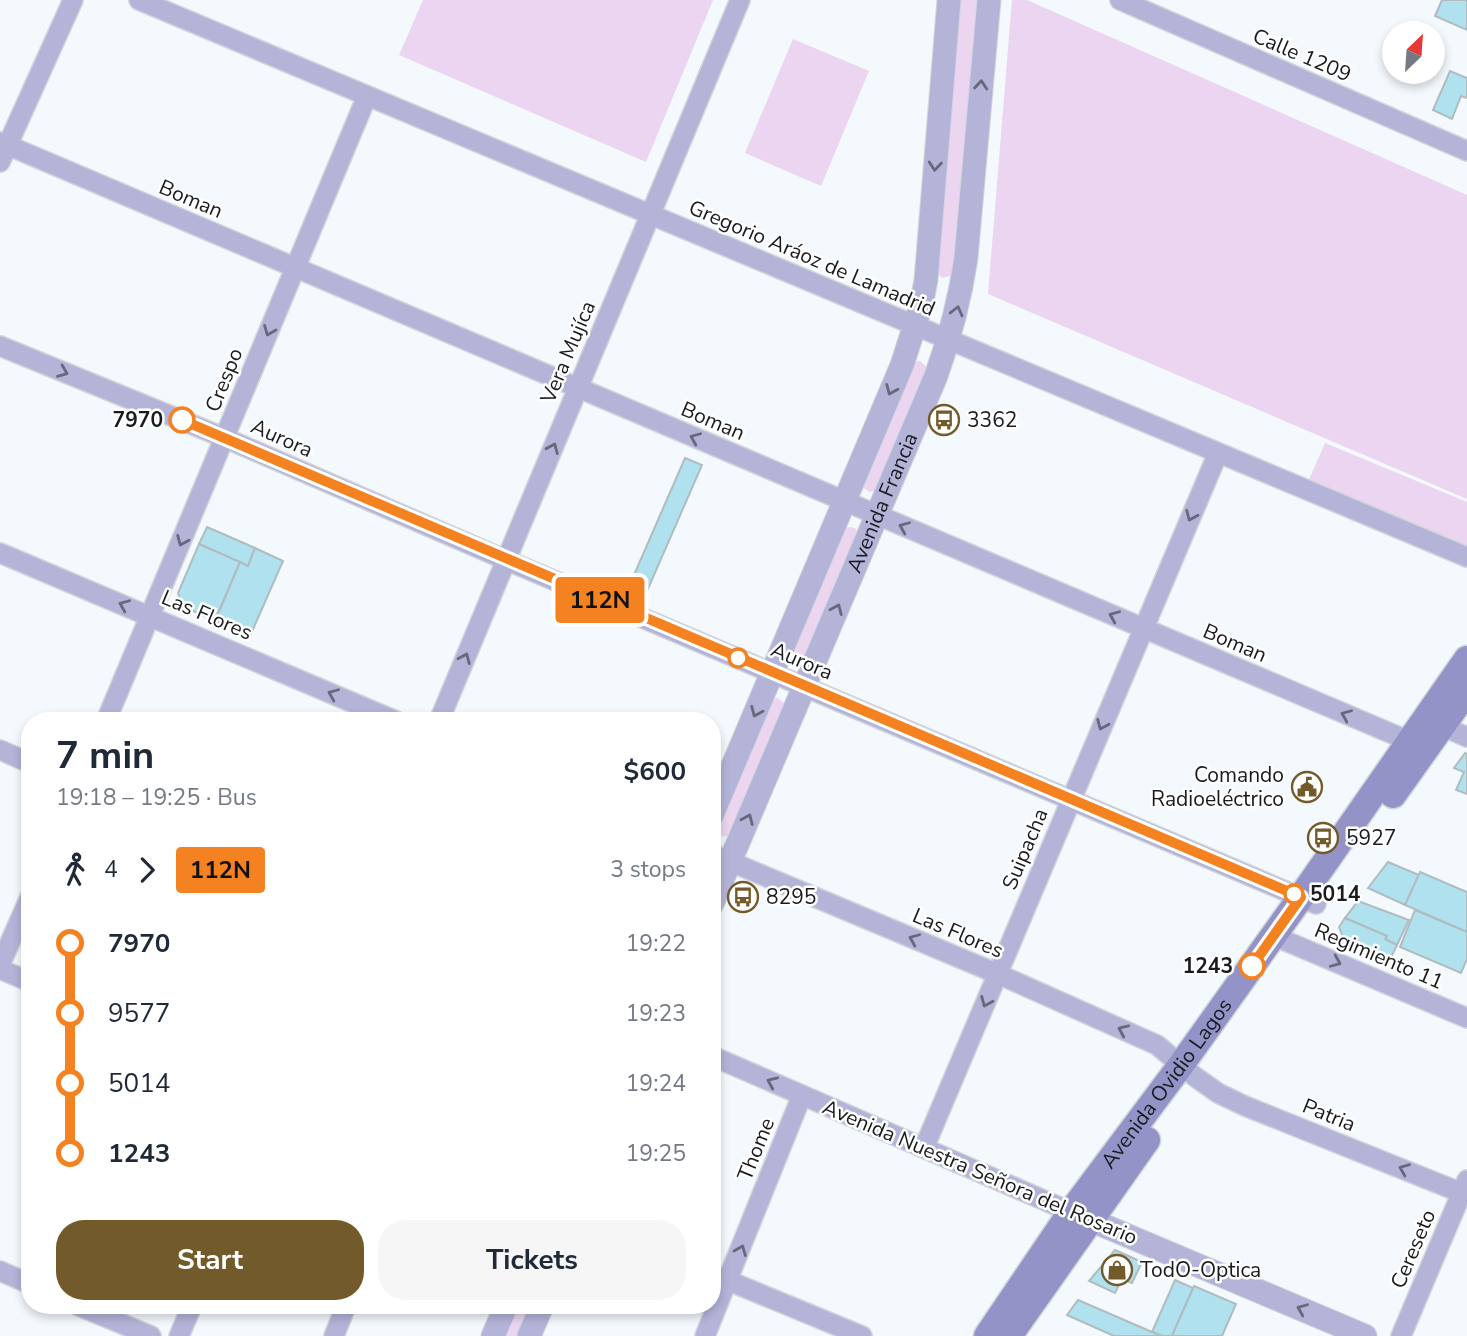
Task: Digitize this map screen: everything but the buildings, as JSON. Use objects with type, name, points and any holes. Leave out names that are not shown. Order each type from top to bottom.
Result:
[{"type":"main road","name":"Avenida Ovidio Lagos","points":[[987,1336],[1080,1216],[1309,900],[1434,722],[1467,659]]},
{"type":"main road","name":"Avenida Ovidio Lagos","points":[[1309,900],[1409,741],[1467,691]]},
{"type":"main road","name":"Avenida Ovidio Lagos","points":[[1009,1336],[1080,1216]]},
{"type":"street","points":[[2,150],[73,0]]},
{"type":"street","name":"Gregorio Aráoz de Lamadrid","points":[[139,0],[1467,557]]},
{"type":"street","name":"Vera Mujíca","points":[[443,712],[740,0]]},
{"type":"street","name":"Avenida Francia","points":[[721,794],[902,365],[915,326],[926,280],[949,0]]},
{"type":"street","name":"Avenida Francia","points":[[721,858],[805,686],[949,340],[966,258],[989,0]]},
{"type":"street","name":"Calle 1209","points":[[1119,0],[1467,151]]},
{"type":"street","name":"Crespo","points":[[110,712],[368,96]]},
{"type":"street","name":"Boman","points":[[2,150],[295,268],[1409,741]]},
{"type":"street","name":"Aurora","points":[[0,346],[225,438],[1309,900]]},
{"type":"street","name":"Suipacha","points":[[924,1148],[1218,453]]},
{"type":"street","name":"Las Flores","points":[[0,552],[375,712]]},
{"type":"street","points":[[1434,722],[1467,737]]},
{"type":"street","points":[[0,750],[21,759]]},
{"type":"street","name":"Las Flores","points":[[721,858],[998,974],[1157,1045],[1187,1070]]},
{"type":"street","points":[[21,918],[0,967],[21,978]]},
{"type":"street","name":"Regimiento 11","points":[[1281,939],[1467,1018]]},
{"type":"street","name":"Avenida Nuestra Señora del Rosario","points":[[721,1060],[1365,1336]]},
{"type":"street","name":"Patria","points":[[1187,1070],[1218,1093],[1245,1106],[1465,1189]]},
{"type":"street","name":"Thome","points":[[721,1276],[802,1095]]},
{"type":"street","name":"Cereseto","points":[[1401,1336],[1465,1189]]},
{"type":"street","points":[[0,1271],[21,1280]]},
{"type":"street","points":[[721,1278],[862,1336]]},
{"type":"street","points":[[98,1314],[150,1336]]},
{"type":"street","points":[[179,1336],[189,1314]]},
{"type":"street","points":[[334,1336],[343,1314]]},
{"type":"street","points":[[493,1336],[503,1314]]},
{"type":"street","points":[[529,1336],[539,1314]]},
{"type":"street","name":"Thome","points":[[705,1336],[711,1314]]},
{"type":"shaded area","points":[[423,0],[713,0],[646,162],[399,55]]},
{"type":"shaded area","points":[[957,0],[981,0],[954,275],[942,278],[937,273]]},
{"type":"shaded area","points":[[1012,0],[1027,0],[1467,195],[1467,499],[988,294]]},
{"type":"shaded area","points":[[793,39],[869,71],[821,186],[745,153]]},
{"type":"shaded area","points":[[920,361],[928,368],[879,490],[870,492],[862,487],[914,362]]},
{"type":"shaded area","points":[[1325,443],[1467,502],[1467,551],[1307,484]]},
{"type":"shaded area","points":[[851,527],[859,534],[802,664],[797,665],[789,659],[845,528]]},
{"type":"shaded area","points":[[778,698],[786,705],[733,834],[724,837],[721,835],[721,811],[772,699]]},
{"type":"shaded area","points":[[508,1314],[531,1314],[521,1336],[498,1336]]},
{"type":"bus line","name":"112N","points":[[182,420],[1301,897],[1252,966]]},
{"type":"place","name":"7970","points":[[182,420]]},
{"type":"place","name":"3362","points":[[944,420]]},
{"type":"place","name":"Comando Radioeléctrico","points":[[1307,787]]},
{"type":"place","name":"5927","points":[[1323,838]]},
{"type":"place","name":"5014","points":[[1294,894]]},
{"type":"place","name":"8295","points":[[743,897]]},
{"type":"place","name":"1243","points":[[1252,966]]},
{"type":"place","name":"TodO-Optica","points":[[1117,1270]]}]
